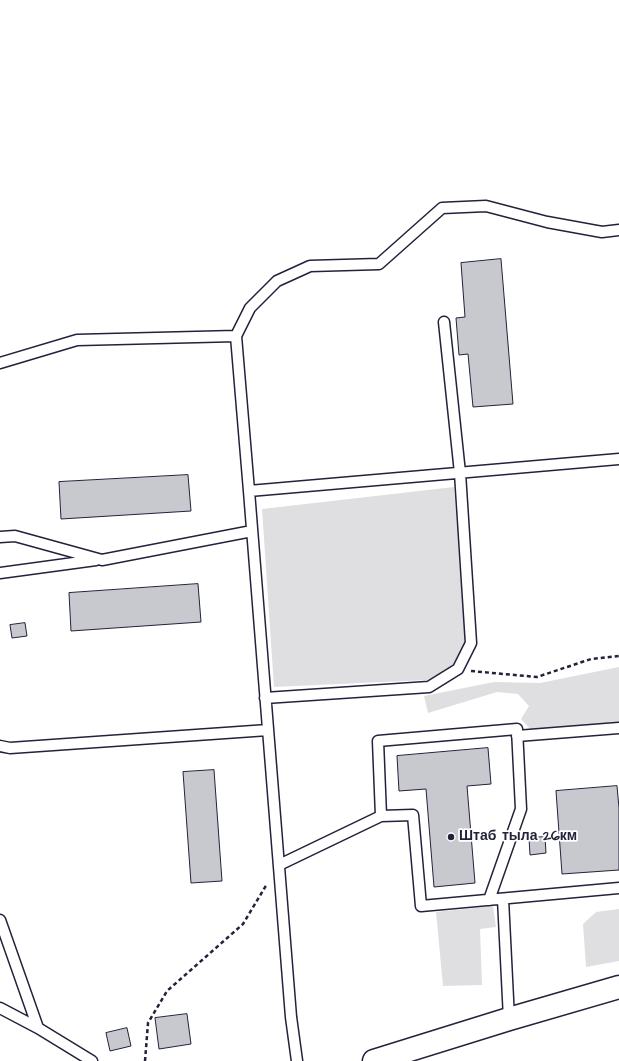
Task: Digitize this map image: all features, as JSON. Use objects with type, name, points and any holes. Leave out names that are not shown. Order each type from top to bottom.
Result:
[{"type":"street","points":[[374,1061],[509,1018],[619,987]]},
{"type":"lane","points":[[296,1061],[291,1017],[236,336],[250,308],[277,281],[310,266],[378,264],[442,208],[486,206],[547,222],[602,232],[619,230]]},
{"type":"lane","points":[[265,698],[429,687],[458,669],[471,643],[460,473],[444,322]]},
{"type":"lane","points":[[0,364],[77,340],[236,336]]},
{"type":"lane","points":[[249,491],[619,459]]},
{"type":"lane","points":[[0,573],[102,560],[252,531]]},
{"type":"lane","points":[[0,538],[15,536],[102,560]]},
{"type":"lane","points":[[517,736],[619,728]]},
{"type":"lane","points":[[380,816],[378,741],[517,729],[521,809],[489,900]]},
{"type":"lane","points":[[0,746],[10,748],[268,730]]},
{"type":"lane","points":[[279,865],[380,816],[413,815],[421,906],[619,888]]},
{"type":"lane","points":[[503,899],[509,1018]]},
{"type":"lane","points":[[0,920],[38,1028]]},
{"type":"lane","points":[[0,1008],[38,1028],[92,1061]]},
{"type":"path","points":[[458,669],[537,677],[591,659],[619,656]]},
{"type":"path","points":[[145,1061],[148,1024],[167,991],[243,924],[279,865]]},
{"type":"shaded area","points":[[454,487],[465,640],[459,660],[446,673],[427,680],[274,687],[262,509]]},
{"type":"shaded area","points":[[619,667],[619,722],[531,730],[521,719],[529,706],[518,694],[497,692],[428,713],[424,696],[494,682],[540,683]]},
{"type":"shaded area","points":[[493,906],[496,927],[480,929],[482,985],[443,986],[436,912]]},
{"type":"shaded area","points":[[619,909],[619,961],[586,967],[583,924],[596,912]]},
{"type":"building","points":[[501,259],[513,404],[473,407],[468,354],[459,355],[456,318],[465,317],[461,263]]},
{"type":"building","points":[[188,475],[191,511],[61,519],[59,482]]},
{"type":"building","points":[[198,584],[201,622],[71,631],[69,593]]},
{"type":"building","points":[[25,623],[27,636],[12,638],[10,625]]},
{"type":"building","name":"Штаб тыла 26км","points":[[488,748],[491,784],[467,786],[475,883],[434,887],[426,789],[399,791],[397,756]]},
{"type":"building","points":[[214,770],[222,881],[191,883],[183,772]]},
{"type":"building","points":[[617,786],[619,808],[619,870],[562,874],[556,791]]},
{"type":"building","points":[[545,837],[546,853],[530,855],[529,838]]},
{"type":"building","points":[[187,1014],[191,1044],[159,1049],[155,1018]]},
{"type":"building","points":[[127,1028],[131,1046],[110,1051],[106,1033]]},
{"type":"place","name":"Штаб тыла 26км","points":[[451,837]]}]
